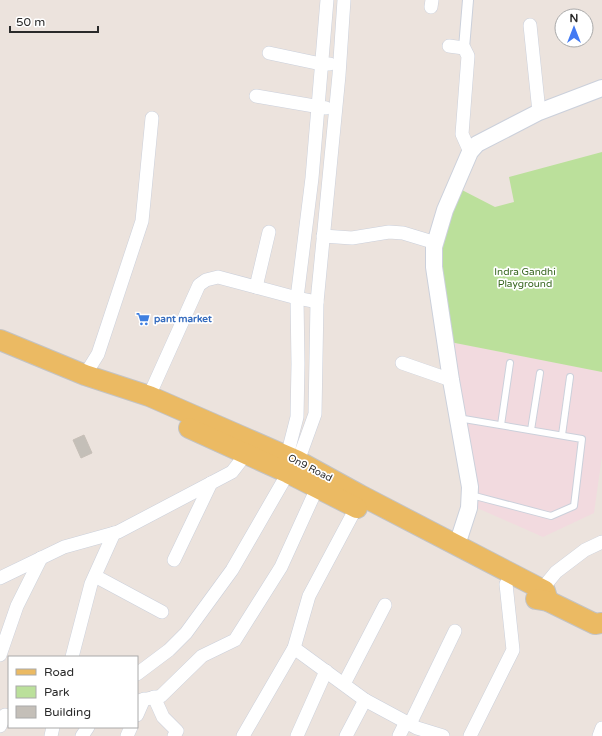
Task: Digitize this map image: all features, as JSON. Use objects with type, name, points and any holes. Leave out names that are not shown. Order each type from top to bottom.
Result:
[{"type":"main road","name":"On9 Road","points":[[0,340],[85,375],[149,396],[360,495],[457,544],[595,624],[602,624]]},
{"type":"main road","points":[[85,375],[145,408],[246,454],[291,463],[318,488],[356,508],[537,599],[545,595]]},
{"type":"street","points":[[291,463],[297,417],[297,298],[312,178],[327,0]]},
{"type":"street","points":[[138,673],[169,650],[186,633],[232,570],[291,463],[315,414],[317,302],[344,0]]},
{"type":"street","points":[[468,0],[464,48],[468,56],[462,134],[470,152]]},
{"type":"street","points":[[530,25],[539,112]]},
{"type":"street","points":[[449,46],[464,48]]},
{"type":"street","points":[[269,53],[321,64],[339,65]]},
{"type":"street","points":[[457,544],[469,508],[470,487],[451,380],[434,267],[436,243],[445,210],[470,152],[477,144],[539,112],[602,88]]},
{"type":"street","points":[[256,96],[318,108],[335,109]]},
{"type":"street","points":[[85,375],[98,354],[142,221],[152,118]]},
{"type":"street","points":[[256,287],[269,232]]},
{"type":"street","points":[[323,236],[352,238],[389,232],[403,233],[436,243]]},
{"type":"street","points":[[149,396],[198,285],[206,280],[218,277],[317,302]]},
{"type":"street","points":[[402,363],[451,380]]},
{"type":"street","points":[[0,578],[64,547],[114,533],[232,472],[246,454]]},
{"type":"street","points":[[174,560],[211,483]]},
{"type":"street","points":[[145,699],[161,696],[202,656],[235,640],[281,567],[318,488]]},
{"type":"street","points":[[243,736],[294,648],[309,596],[356,508]]},
{"type":"street","points":[[72,656],[91,584],[114,533]]},
{"type":"street","points":[[545,595],[556,572],[585,550],[602,542]]},
{"type":"street","points":[[0,655],[17,606],[41,558]]},
{"type":"street","points":[[95,576],[162,612]]},
{"type":"street","points":[[470,736],[513,650],[506,584]]},
{"type":"street","points":[[344,684],[385,605]]},
{"type":"street","points":[[399,736],[408,723],[456,631]]},
{"type":"street","points":[[294,648],[365,700],[417,728],[444,736]]},
{"type":"street","points":[[297,736],[326,671]]},
{"type":"street","points":[[138,713],[145,699]]},
{"type":"street","points":[[145,699],[177,731],[174,736]]},
{"type":"street","points":[[346,736],[365,700]]},
{"type":"street","points":[[599,736],[602,728]]},
{"type":"lane","points":[[501,425],[510,364]]},
{"type":"lane","points":[[531,430],[540,373]]},
{"type":"lane","points":[[562,435],[570,377]]},
{"type":"lane","points":[[458,418],[582,439],[574,506],[551,516],[469,494]]},
{"type":"shaded area","points":[[450,342],[602,372],[602,456],[594,513],[543,537],[475,507]]},
{"type":"green space","name":"Indra Gandhi Playground","points":[[602,152],[602,372],[450,342],[437,270],[440,245],[462,190],[495,207],[514,202],[509,177]]},
{"type":"building","points":[[84,435],[92,453],[81,458],[73,440]]},
{"type":"place","name":"pant market","points":[[143,319]]}]
